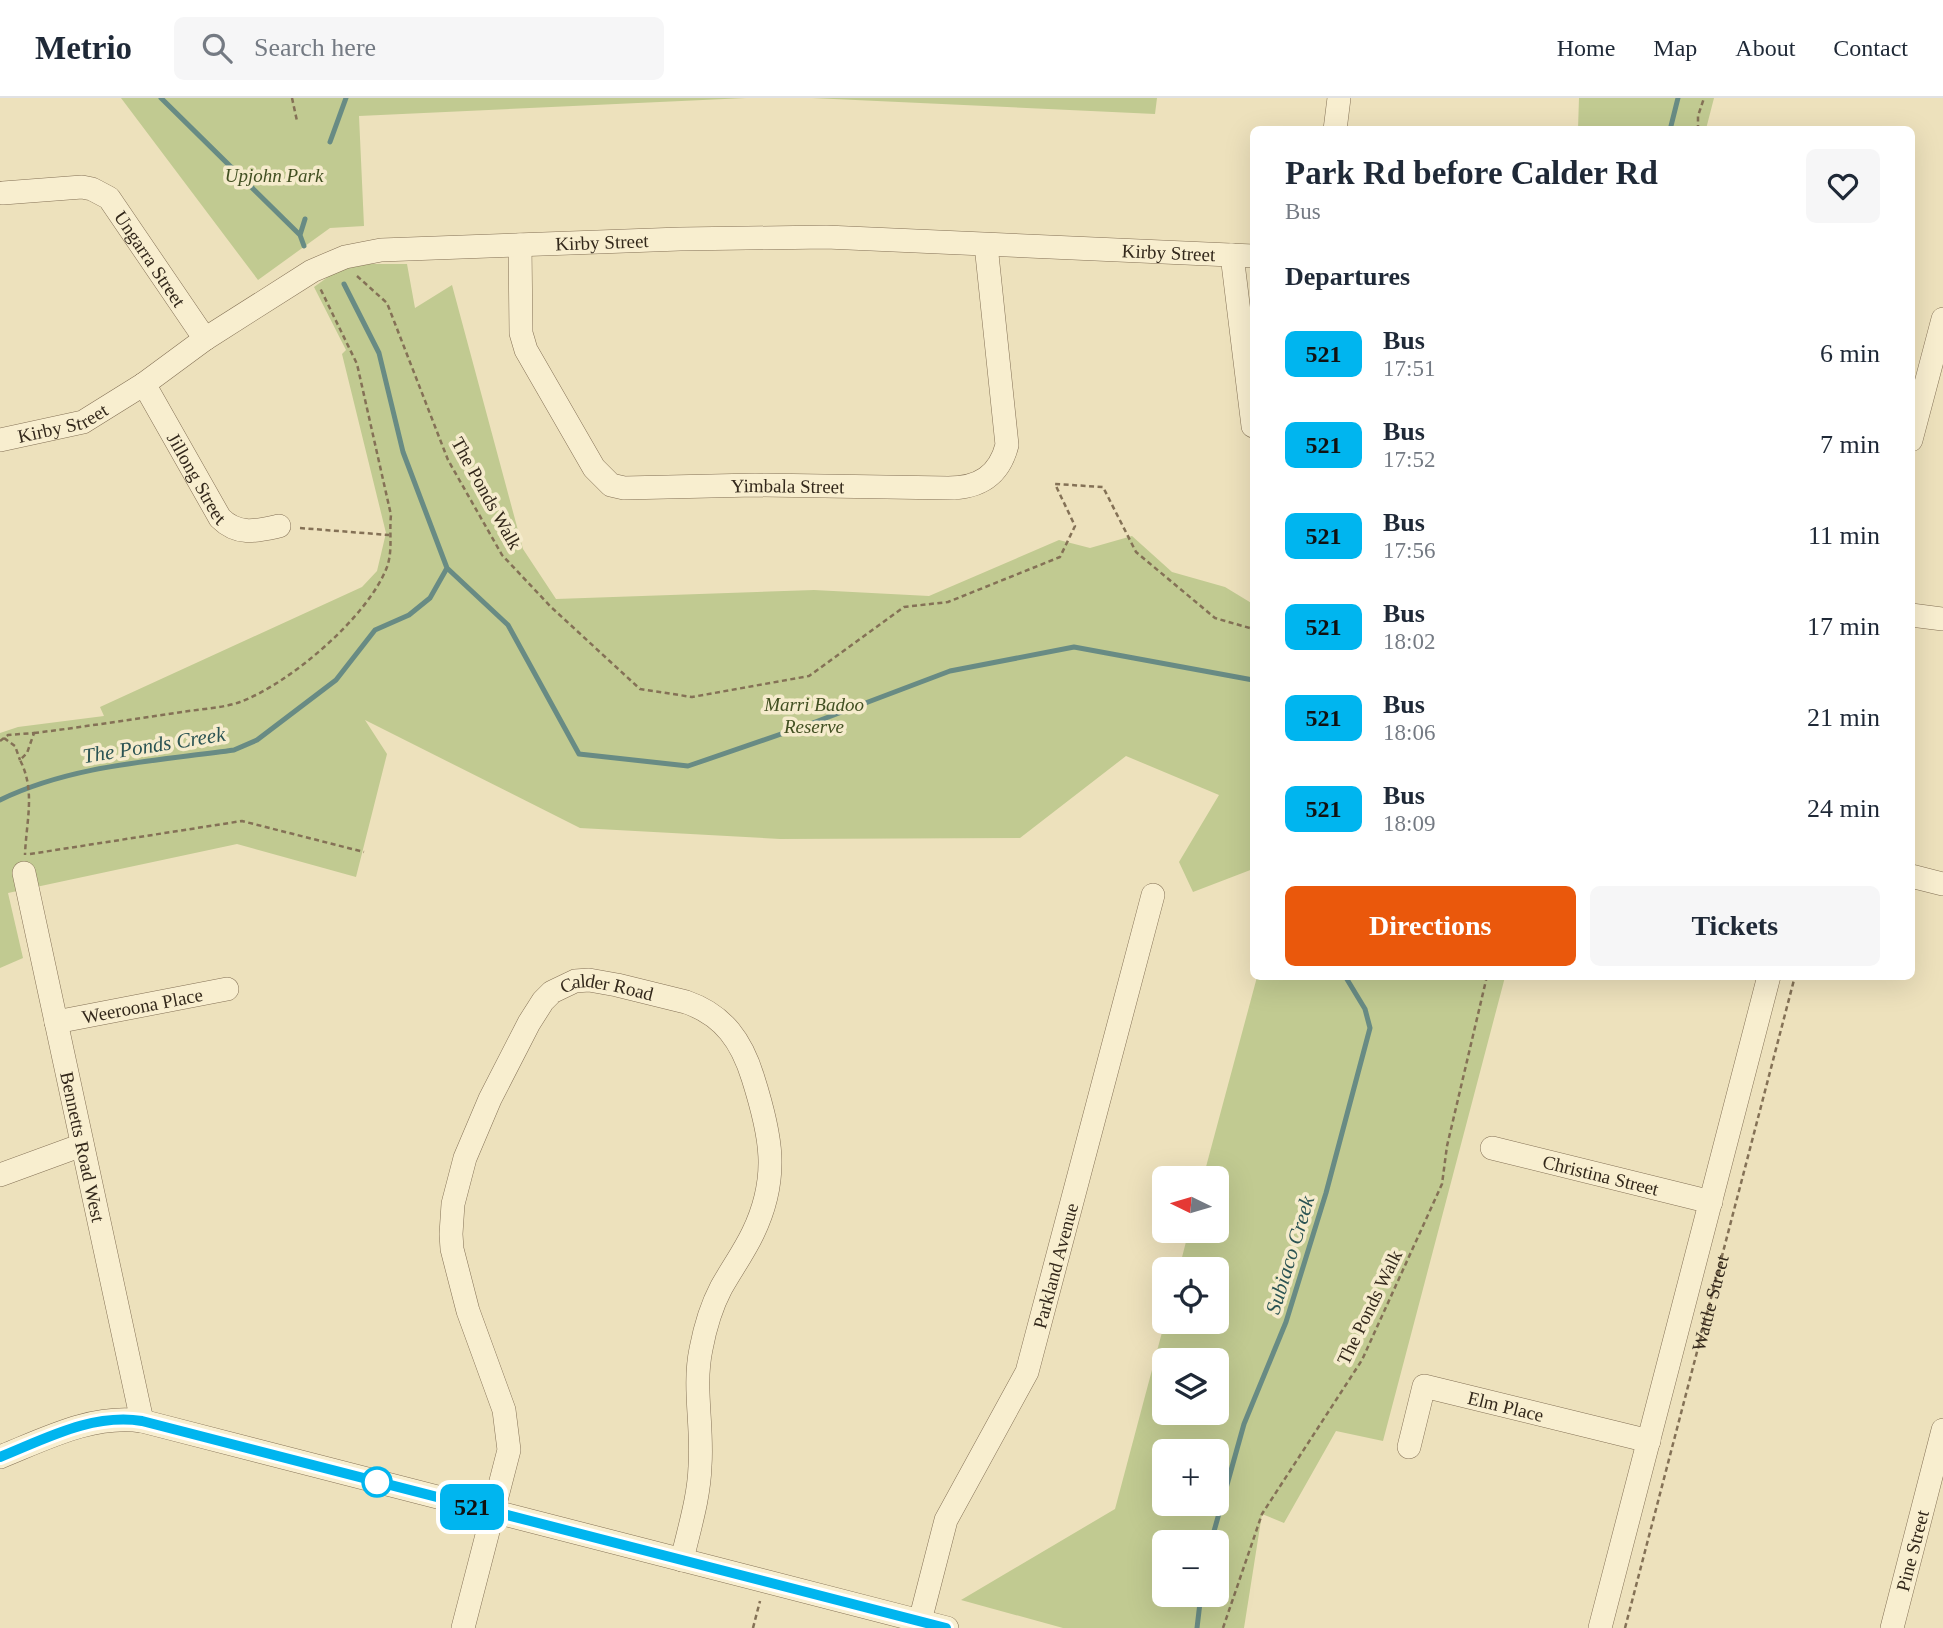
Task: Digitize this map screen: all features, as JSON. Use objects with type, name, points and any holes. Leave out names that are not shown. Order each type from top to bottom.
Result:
[{"type":"street","points":[[1336,126],[1339,98]]},
{"type":"street","name":"Ungarra Street","points":[[3,194],[82,187],[110,198],[205,339]]},
{"type":"street","name":"Kirby Street","points":[[0,440],[83,422],[303,276],[345,257],[381,250],[680,239],[826,237],[1242,256]]},
{"type":"street","name":"Yimbala Street","points":[[520,245],[521,333],[526,350],[594,468],[602,479],[611,485],[624,488],[755,485],[948,488],[970,486],[996,471],[1004,458],[1007,444],[986,244]]},
{"type":"street","points":[[1242,256],[1250,380]]},
{"type":"street","points":[[1915,425],[1943,319]]},
{"type":"street","name":"Jillong Street","points":[[144,384],[220,518],[228,526],[250,533],[279,526]]},
{"type":"street","points":[[1915,616],[1943,619]]},
{"type":"street","name":"Bennetts Road West","points":[[22,863],[142,1421]]},
{"type":"street","points":[[1915,877],[1943,884]]},
{"type":"street","name":"Parkland Avenue","points":[[920,1621],[946,1520],[1027,1372],[1153,895]]},
{"type":"street","name":"Calder Road","points":[[463,1628],[509,1450],[504,1410],[468,1311],[455,1263],[451,1234],[457,1188],[465,1158],[490,1099],[543,1001],[552,992],[575,981],[589,980],[617,985],[698,1006],[710,1013],[731,1030],[748,1061],[769,1137],[770,1168],[765,1202],[752,1236],[715,1300],[701,1351],[698,1377],[700,1471],[682,1560]]},
{"type":"street","name":"Wattle Street","points":[[1600,1628],[1768,980]]},
{"type":"street","name":"Weeroona Place","points":[[56,1022],[227,989]]},
{"type":"street","points":[[0,1175],[82,1145]]},
{"type":"street","name":"Christina Street","points":[[1492,1148],[1711,1202]]},
{"type":"street","name":"Elm Place","points":[[1409,1447],[1424,1386],[1649,1441]]},
{"type":"street","points":[[0,1457],[102,1420],[125,1418],[142,1421],[947,1628]]},
{"type":"street","name":"Pine Street","points":[[1892,1628],[1943,1430]]},
{"type":"path","points":[[292,98],[297,121]]},
{"type":"path","points":[[1698,126],[1704,98]]},
{"type":"path","name":"The Ponds Walk","points":[[351,270],[387,303],[448,460],[502,555],[551,607],[640,689],[692,697],[809,676],[904,607],[948,602],[1060,557],[1075,526],[1055,484],[1103,487],[1136,552],[1214,618],[1250,627]]},
{"type":"path","points":[[0,741],[23,732],[34,733],[239,703],[280,682],[339,633],[358,614],[376,589],[387,566],[392,545],[389,535],[391,515],[357,364],[318,283]]},
{"type":"path","points":[[279,526],[389,535]]},
{"type":"path","points":[[20,760],[27,753],[34,733]]},
{"type":"path","points":[[4,738],[15,746],[27,773],[31,809],[22,863],[242,821],[363,852]]},
{"type":"path","name":"The Ponds Walk","points":[[1223,1628],[1262,1514],[1362,1360],[1442,1184],[1447,1146],[1486,980]]},
{"type":"path","name":"Wattle Street","points":[[1625,1628],[1794,980]]},
{"type":"path","points":[[753,1628],[766,1582]]},
{"type":"green space","name":"Upjohn Park","points":[[121,98],[746,98],[359,116],[364,226],[330,228],[258,280]]},
{"type":"green space","points":[[812,98],[1157,98],[1155,114]]},
{"type":"green space","points":[[1579,98],[1714,98],[1707,126],[1578,126]]},
{"type":"green space","name":"Marri Badoo Reserve","points":[[346,264],[407,264],[415,308],[452,285],[523,549],[556,599],[814,590],[929,596],[1059,540],[1090,548],[1132,536],[1172,572],[1225,587],[1250,602],[1250,870],[1193,892],[1179,862],[1219,795],[1126,756],[1020,838],[780,839],[580,828],[365,720],[387,754],[356,877],[237,844],[8,893],[23,958],[0,968],[0,733],[18,727],[104,716],[100,707],[362,587],[377,571],[386,533],[342,354],[346,350],[314,287]]},
{"type":"green space","points":[[1256,980],[1504,980],[1383,1441],[1336,1431],[1284,1523],[1262,1514],[1244,1628],[1063,1628],[961,1600],[1115,1509],[1152,1370],[1152,1425],[1229,1425],[1229,1348],[1158,1348],[1162,1334],[1229,1334],[1229,1257],[1182,1257],[1186,1243],[1229,1243],[1229,1166],[1206,1166]]},
{"type":"waterway","points":[[161,98],[300,235],[304,246]]},
{"type":"waterway","points":[[330,142],[346,98]]},
{"type":"waterway","name":"Subiaco Creek","points":[[1671,126],[1678,98]]},
{"type":"waterway","points":[[300,235],[305,219]]},
{"type":"waterway","points":[[344,284],[379,353],[403,452],[447,568]]},
{"type":"waterway","name":"The Ponds Creek","points":[[0,800],[27,788],[85,772],[144,761],[234,750],[257,740],[336,680],[375,630],[409,615],[430,598],[447,568],[508,625],[579,754],[688,766],[810,724],[950,671],[1074,647],[1250,679]]},
{"type":"waterway","name":"Subiaco Creek","points":[[1214,1530],[1244,1424],[1286,1322],[1326,1193],[1370,1028],[1365,1009],[1347,980]]},
{"type":"waterway","name":"Subiaco Creek","points":[[1197,1628],[1199,1607]]},
{"type":"bus line","name":"521","points":[[0,1457],[102,1420],[125,1418],[142,1421],[946,1628]]}]
